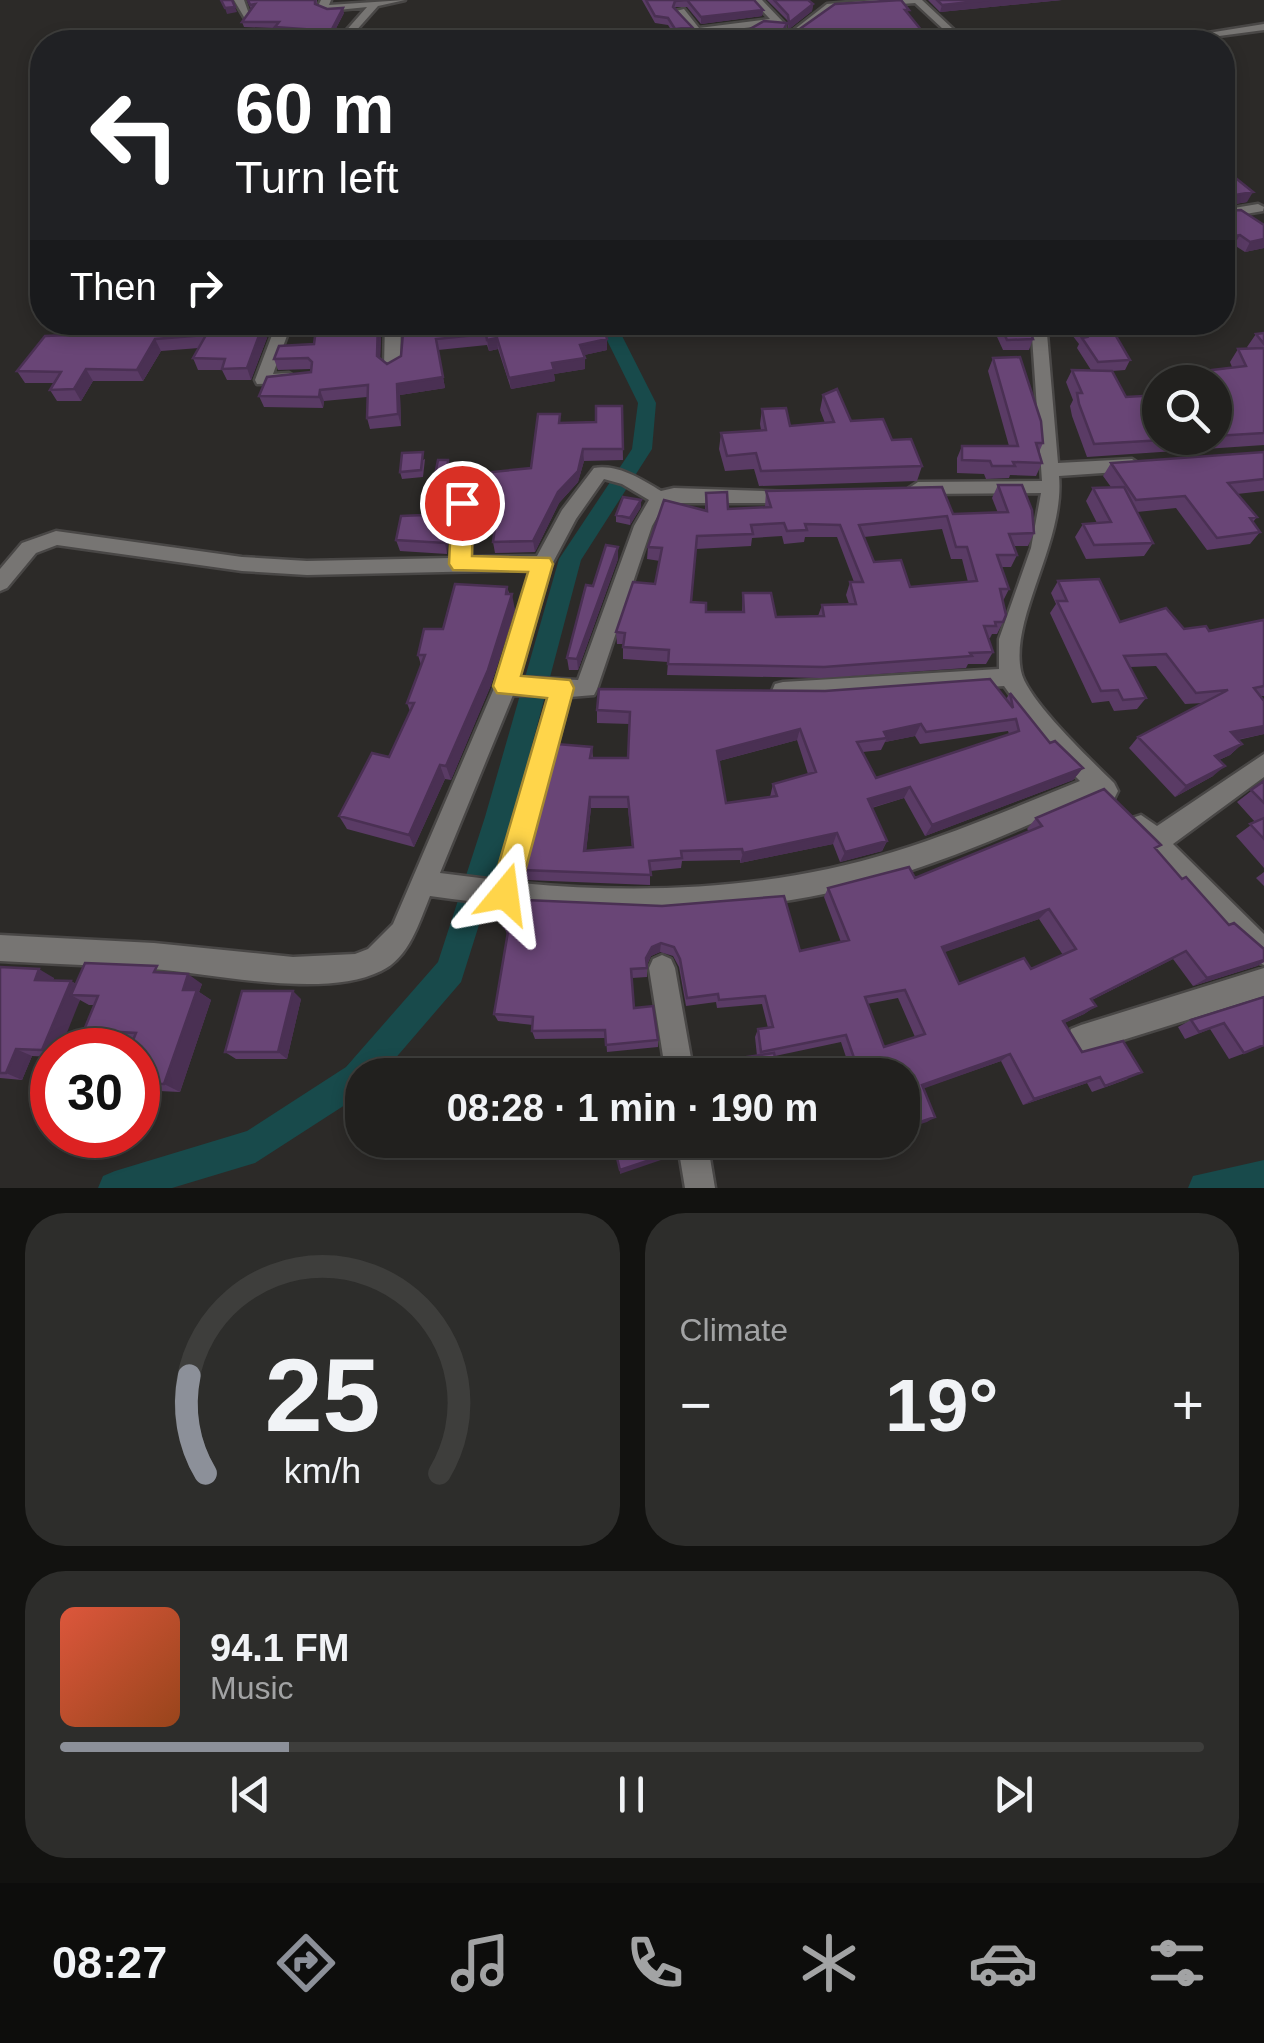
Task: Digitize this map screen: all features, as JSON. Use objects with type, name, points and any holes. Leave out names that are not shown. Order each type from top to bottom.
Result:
[{"type":"street","points":[[239,0],[247,15]]},
{"type":"street","points":[[326,0],[323,6],[328,8],[400,0]]},
{"type":"street","points":[[757,0],[785,30]]},
{"type":"street","points":[[788,30],[824,7],[916,0],[949,30]]},
{"type":"street","points":[[352,30],[375,4]]},
{"type":"street","points":[[681,12],[696,30]]},
{"type":"street","points":[[1235,32],[1264,28]]},
{"type":"street","points":[[1235,212],[1258,208]]},
{"type":"street","points":[[280,335],[263,380],[306,377]]},
{"type":"street","points":[[392,367],[393,335]]},
{"type":"street","points":[[1039,335],[1051,478],[1041,548],[1009,639],[1010,676],[1058,744],[1157,841],[1188,880],[1264,952]]},
{"type":"street","points":[[902,488],[1051,478],[1145,464]]},
{"type":"street","points":[[460,564],[463,473]]},
{"type":"street","points":[[0,948],[154,956],[293,970],[356,967],[391,948],[435,885],[513,686],[542,564],[597,474],[618,476],[660,498]]},
{"type":"street","points":[[496,892],[574,688],[643,526],[660,498],[674,494],[804,496]]},
{"type":"street","points":[[0,583],[29,548],[56,538],[242,564],[399,568],[542,564]]},
{"type":"street","points":[[762,691],[821,691],[1010,676]]},
{"type":"street","points":[[513,686],[574,688]]},
{"type":"street","points":[[1157,841],[1264,764]]},
{"type":"street","points":[[435,885],[582,903],[670,901],[771,891],[940,849],[1098,784]]},
{"type":"street","points":[[662,968],[677,1058]]},
{"type":"street","points":[[1081,1039],[1264,982]]},
{"type":"street","points":[[695,1158],[700,1188]]},
{"type":"building","points":[[221,0],[232,0],[235,7],[225,8]]},
{"type":"building","points":[[248,0],[315,0],[315,4],[327,9],[343,8],[332,30],[317,30],[275,27],[279,22],[242,22],[255,4],[250,5]]},
{"type":"building","points":[[646,0],[687,0],[675,1],[673,7],[692,27],[675,29],[668,18],[655,16]]},
{"type":"building","points":[[687,0],[754,0],[763,10],[701,17]]},
{"type":"building","points":[[774,0],[808,0],[813,4],[789,23],[788,15]]},
{"type":"building","points":[[901,0],[921,30],[798,30],[835,4]]},
{"type":"building","points":[[937,0],[989,0],[942,5]]},
{"type":"building","points":[[764,21],[787,23],[784,29],[748,30]]},
{"type":"building","points":[[1235,177],[1253,192],[1235,195]]},
{"type":"building","points":[[1235,210],[1241,210],[1264,225],[1264,239],[1250,242],[1235,236]]},
{"type":"building","points":[[206,335],[155,339],[137,370],[86,369],[74,389],[50,390],[61,372],[17,371],[45,336]]},
{"type":"building","points":[[206,335],[259,335],[247,368],[222,369],[225,359],[193,358]]},
{"type":"building","points":[[315,335],[378,335],[377,356],[387,364],[401,356],[403,335],[476,335],[436,339],[443,377],[397,384],[398,414],[367,418],[368,385],[320,390],[319,397],[259,396],[267,377],[311,372],[312,362],[308,358],[274,359],[279,346],[314,344]]},
{"type":"building","points":[[486,335],[606,335],[607,339],[580,345],[585,358],[552,363],[554,370],[509,378],[497,338],[487,340]]},
{"type":"building","points":[[1005,335],[1032,335],[1033,339],[1007,340]]},
{"type":"building","points":[[1115,335],[1130,360],[1098,362],[1082,338]]},
{"type":"building","points":[[1264,348],[1264,433],[1232,435],[1232,368],[1246,366],[1238,349]]},
{"type":"building","points":[[1020,357],[1041,421],[1043,443],[1036,443],[1042,463],[992,466],[990,461],[962,460],[962,446],[1018,446],[993,358]]},
{"type":"building","points":[[1072,370],[1112,371],[1126,397],[1142,396],[1142,441],[1094,444],[1079,404],[1077,393],[1082,393]]},
{"type":"building","points":[[837,389],[851,421],[883,419],[892,440],[911,439],[922,466],[761,471],[756,453],[727,456],[721,433],[766,430],[762,409],[786,408],[790,426],[834,422],[823,395]]},
{"type":"building","points":[[596,406],[622,406],[623,449],[583,449],[578,471],[558,492],[533,541],[493,542],[498,506],[473,508],[473,487],[493,485],[492,472],[531,468],[538,414],[560,414],[559,423],[596,422]]},
{"type":"building","points":[[423,452],[421,470],[400,472],[402,453]]},
{"type":"building","points":[[1264,452],[1264,479],[1228,483],[1257,517],[1250,518],[1260,532],[1217,538],[1185,496],[1136,500],[1111,463],[1232,455]]},
{"type":"building","points":[[438,460],[448,460],[445,543],[396,540],[401,516],[424,515],[428,510]]},
{"type":"building","points":[[998,485],[1022,485],[1032,510],[1034,533],[1009,534],[1017,555],[997,555],[1009,589],[1000,589],[1006,615],[1003,622],[984,626],[993,652],[824,667],[668,664],[669,650],[623,647],[625,633],[616,632],[633,582],[655,584],[662,548],[648,547],[664,500],[707,511],[706,493],[727,492],[728,509],[771,507],[766,491],[942,487],[953,514],[1008,512]],"holes":[[[947,516],[956,547],[967,547],[977,581],[910,587],[901,560],[874,562],[859,525]],[[784,523],[787,531],[807,530],[805,524],[840,525],[863,582],[850,582],[856,604],[822,605],[824,616],[776,617],[771,593],[743,593],[744,612],[706,612],[706,603],[691,602],[697,536],[753,534],[751,525]]]},
{"type":"building","points":[[1124,487],[1153,543],[1094,545],[1083,524],[1111,522],[1093,488]]},
{"type":"building","points":[[623,497],[641,500],[630,518],[616,515]]},
{"type":"building","points":[[606,545],[618,547],[577,659],[567,658],[586,585],[593,586]]},
{"type":"building","points":[[1099,579],[1120,622],[1166,608],[1184,629],[1206,626],[1209,631],[1263,620],[1264,686],[1254,688],[1264,701],[1264,726],[1231,732],[1242,744],[1215,756],[1225,766],[1186,786],[1138,737],[1228,690],[1196,693],[1166,654],[1124,656],[1146,698],[1123,700],[1118,690],[1101,691],[1057,601],[1067,601],[1058,581]]},
{"type":"building","points":[[455,584],[507,587],[506,594],[512,594],[488,670],[446,766],[440,765],[409,835],[339,816],[372,753],[389,757],[414,703],[407,703],[425,655],[418,655],[424,629],[443,629]]},
{"type":"building","points":[[990,679],[1013,708],[1010,693],[1050,743],[1055,741],[1083,768],[932,825],[910,787],[868,799],[887,841],[845,852],[837,833],[743,853],[742,849],[681,851],[682,858],[649,861],[651,875],[523,870],[557,744],[592,747],[590,758],[628,758],[630,712],[597,710],[599,689],[825,691]],"holes":[[[1016,719],[1019,731],[876,778],[857,742],[887,738],[884,732],[921,724],[926,732]],[[800,729],[816,772],[773,784],[777,796],[726,803],[717,751]],[[590,797],[628,797],[633,847],[584,851]]]},
{"type":"building","points":[[1264,781],[1264,803],[1251,790]]},
{"type":"building","points":[[1104,789],[1161,845],[1155,848],[1182,879],[1186,877],[1229,925],[1234,923],[1264,949],[1264,960],[1207,978],[1186,951],[1091,999],[1096,1006],[1063,1021],[1082,1052],[1123,1041],[1142,1072],[1105,1086],[1100,1077],[1034,1099],[1010,1054],[922,1085],[935,1117],[920,1122],[920,1058],[854,1058],[846,1035],[761,1052],[758,1029],[773,1027],[765,996],[719,1000],[718,994],[687,998],[680,959],[674,947],[661,943],[652,947],[646,958],[647,968],[631,969],[634,1008],[653,1006],[658,1040],[606,1045],[605,1030],[532,1031],[533,1017],[494,1014],[509,926],[504,927],[505,899],[662,906],[784,896],[800,951],[849,940],[828,888],[909,867],[915,878],[1042,826],[1036,818]],"holes":[[[1049,909],[1076,949],[1031,969],[1024,958],[959,984],[942,947]],[[905,990],[925,1034],[884,1047],[865,997]]]},
{"type":"building","points":[[1264,818],[1264,839],[1250,824]]},
{"type":"building","points":[[85,963],[157,966],[154,972],[188,974],[183,990],[197,990],[164,1084],[160,1084],[160,1028],[85,1028],[98,996],[71,995]]},
{"type":"building","points":[[0,967],[39,969],[35,980],[71,981],[51,1028],[30,1028],[30,1050],[16,1049],[6,1073],[0,1073]]},
{"type":"building","points":[[242,991],[293,991],[278,1052],[225,1052]]},
{"type":"building","points":[[1264,997],[1264,1045],[1244,1053],[1224,1023],[1199,1032],[1191,1020]]},
{"type":"building","points":[[774,1053],[775,1058],[740,1058]]},
{"type":"building","points":[[617,1158],[656,1158],[620,1170]]},
{"type":"waterway","points":[[115,1188],[255,1146],[357,1078],[450,971],[499,817],[570,559],[642,449],[647,403],[613,335]]},
{"type":"waterway","points":[[1205,1188],[1264,1177]]},
{"type":"route","points":[[462,503],[460,564],[542,564],[506,686],[562,688],[505,894]]}]
